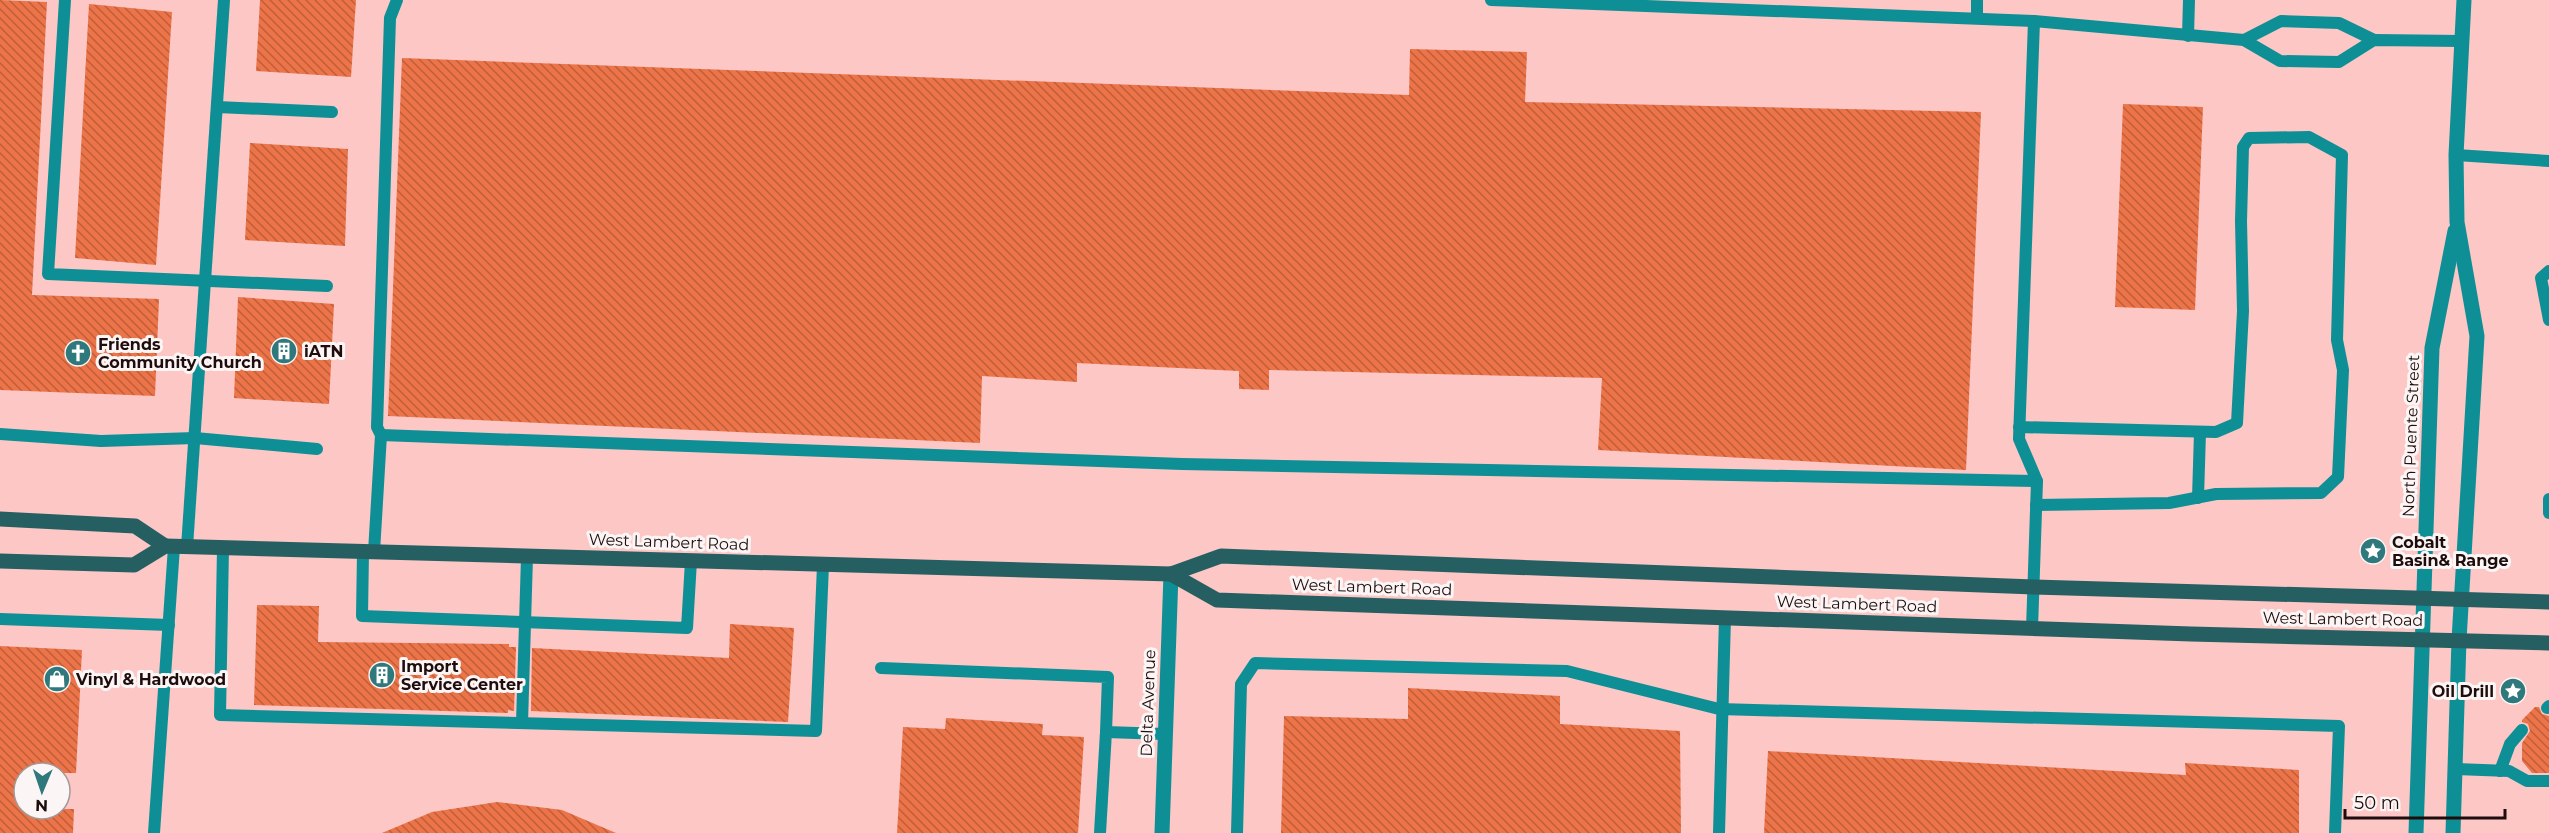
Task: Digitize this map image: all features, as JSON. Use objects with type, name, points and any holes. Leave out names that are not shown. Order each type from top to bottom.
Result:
[{"type":"main road","points":[[0,519],[135,526],[175,547]]},
{"type":"main road","name":"West Lambert Road","points":[[175,547],[1171,574],[1221,556],[2034,586],[2549,602]]},
{"type":"main road","points":[[0,561],[134,565],[175,547]]},
{"type":"main road","name":"West Lambert Road","points":[[1171,574],[1217,600],[2032,629],[2549,644]]},
{"type":"street","name":"North Puente Street","points":[[2453,833],[2459,640],[2477,336],[2457,222],[2456,155],[2464,0]]},
{"type":"street","name":"North Puente Street","points":[[2415,833],[2432,348],[2457,222]]},
{"type":"street","name":"Delta Avenue","points":[[1162,833],[1171,574]]},
{"type":"lane","points":[[65,0],[48,274],[327,286]]},
{"type":"lane","points":[[154,833],[175,547],[195,438],[224,0]]},
{"type":"lane","points":[[398,0],[390,18],[377,427],[381,435],[362,616],[687,628],[691,561]]},
{"type":"lane","points":[[1491,0],[2034,21],[2244,40],[2280,61],[2339,62],[2374,40]]},
{"type":"lane","points":[[1977,0],[1977,18]]},
{"type":"lane","points":[[2188,36],[2189,0]]},
{"type":"lane","points":[[2032,629],[2037,481],[2019,439],[2019,427],[2034,21]]},
{"type":"lane","points":[[2244,40],[2281,21],[2339,23],[2374,40],[2461,41]]},
{"type":"lane","points":[[217,107],[332,112]]},
{"type":"lane","points":[[2019,427],[2216,432],[2236,423],[2243,311],[2241,221],[2243,147],[2249,138],[2310,137],[2342,155],[2337,340],[2343,370],[2338,477],[2321,493],[2216,494],[2169,503],[2036,505]]},
{"type":"lane","points":[[2456,155],[2549,161]]},
{"type":"lane","points":[[2549,271],[2541,278],[2549,320]]},
{"type":"lane","points":[[2198,498],[2200,432]]},
{"type":"lane","points":[[0,434],[101,441],[195,438],[317,449]]},
{"type":"lane","points":[[381,435],[1182,464],[2037,481]]},
{"type":"lane","points":[[2549,499],[2549,513]]},
{"type":"lane","points":[[223,548],[220,715],[816,730],[823,565]]},
{"type":"lane","points":[[522,723],[527,557]]},
{"type":"lane","points":[[1719,833],[1725,618]]},
{"type":"lane","points":[[0,619],[169,625]]},
{"type":"lane","points":[[1237,833],[1241,684],[1255,663],[1567,671],[1723,709],[2339,726],[2335,833]]},
{"type":"lane","points":[[881,668],[1108,676],[1100,833]]},
{"type":"lane","points":[[2500,771],[2510,744],[2522,730]]},
{"type":"lane","points":[[1106,732],[1165,734]]},
{"type":"lane","points":[[2456,769],[2509,771],[2527,782],[2549,781]]},
{"type":"building","points":[[0,0],[47,2],[32,295],[159,299],[155,396],[0,390]]},
{"type":"building","points":[[260,0],[356,0],[351,77],[256,71]]},
{"type":"building","points":[[89,4],[172,12],[156,265],[75,258]]},
{"type":"building","points":[[1410,49],[1527,52],[1525,102],[1981,112],[1966,470],[1598,450],[1602,378],[1269,370],[1269,390],[1239,389],[1239,371],[1077,363],[1077,382],[982,376],[980,443],[388,416],[402,58],[1409,95]]},
{"type":"building","points":[[2123,104],[2203,107],[2195,310],[2115,307]]},
{"type":"building","points":[[250,143],[348,149],[345,246],[245,240]]},
{"type":"building","name":"iATN","points":[[238,297],[334,304],[329,404],[234,398]]},
{"type":"building","name":"Import Service Center","points":[[257,605],[319,606],[318,642],[509,644],[509,647],[516,647],[514,711],[508,710],[508,713],[254,705]]},
{"type":"building","points":[[730,624],[794,628],[788,722],[531,711],[532,648],[729,658]]},
{"type":"building","points":[[0,646],[82,650],[76,773],[72,773],[72,761],[12,761],[12,821],[72,821],[72,809],[74,809],[73,833],[0,833]]},
{"type":"building","points":[[1408,688],[1560,696],[1560,724],[1680,731],[1681,833],[1281,833],[1284,716],[1408,719]]},
{"type":"building","points":[[2535,707],[2539,707],[2542,714],[2549,716],[2549,773],[2532,773],[2522,761],[2522,743],[2530,731],[2528,724],[2522,720]]},
{"type":"building","points":[[946,718],[1043,724],[1042,735],[1084,737],[1078,833],[897,833],[903,727],[945,729]]},
{"type":"building","points":[[1768,751],[2186,775],[2185,763],[2299,770],[2299,833],[1764,833]]},
{"type":"building","points":[[497,802],[562,810],[616,833],[382,833],[432,812]]},
{"type":"place","name":"iATN","points":[[284,351]]},
{"type":"place","name":"Friends Community Church","points":[[78,353]]},
{"type":"place","name":"Cobalt Basin& Range","points":[[2373,551]]},
{"type":"place","name":"Import Service Center","points":[[382,675]]},
{"type":"place","name":"Vinyl & Hardwood","points":[[57,679]]},
{"type":"place","name":"Oil Drill","points":[[2513,691]]}]
